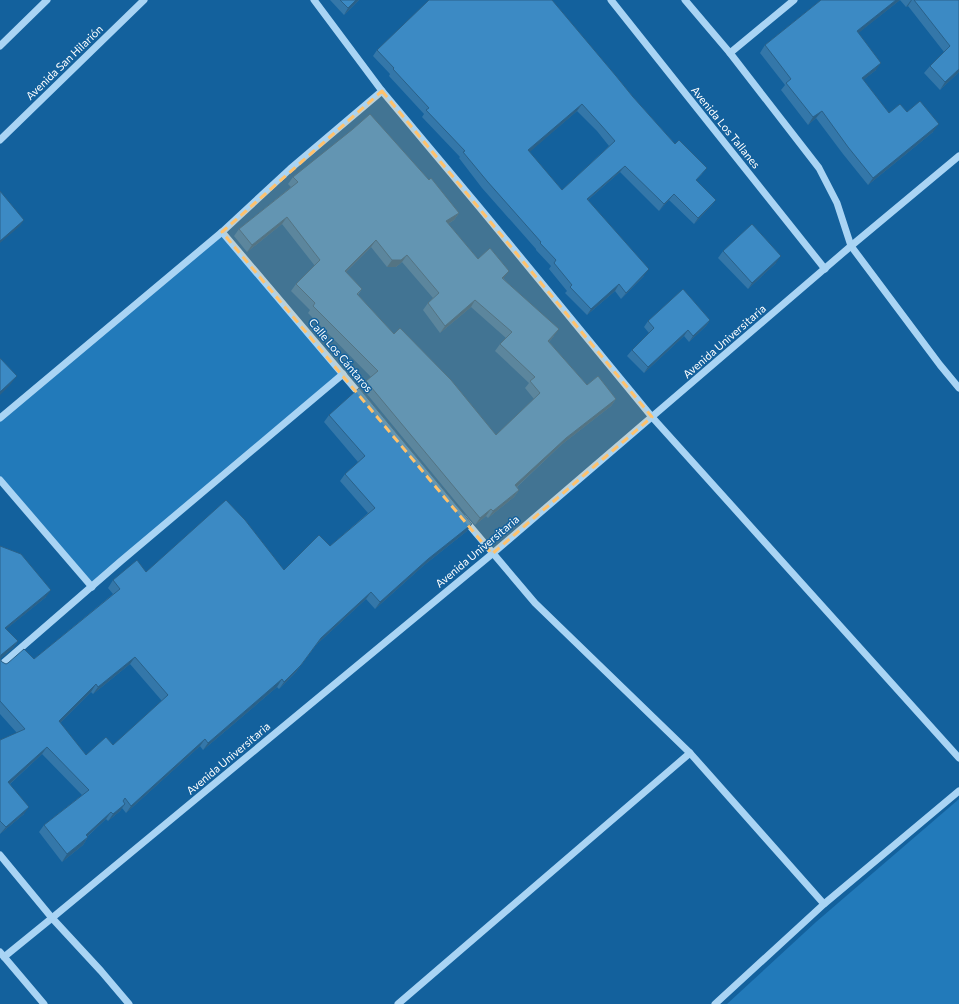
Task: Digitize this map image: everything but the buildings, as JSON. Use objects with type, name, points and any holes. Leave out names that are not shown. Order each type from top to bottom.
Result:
[{"type":"street","points":[[0,46],[47,0]]},
{"type":"street","name":"Avenida San Hilarión","points":[[0,140],[144,0]]},
{"type":"street","points":[[314,0],[382,91],[652,417],[959,758]]},
{"type":"street","name":"Avenida Los Tallanes","points":[[611,0],[825,268]]},
{"type":"street","points":[[685,0],[730,53],[819,168],[837,203],[852,246],[940,365],[959,388]]},
{"type":"street","points":[[730,53],[794,0]]},
{"type":"street","points":[[0,418],[222,232],[290,170],[382,91]]},
{"type":"street","name":"Avenida Universitaria","points":[[2,954],[52,918],[492,554],[825,268],[959,156]]},
{"type":"street","name":"Calle Los Cántaros","points":[[222,232],[368,404]]},
{"type":"street","points":[[0,666],[343,374]]},
{"type":"street","points":[[0,480],[92,587]]},
{"type":"street","points":[[458,512],[535,603],[690,753],[824,904]]},
{"type":"street","points":[[398,1004],[690,753]]},
{"type":"street","points":[[715,1004],[824,904],[959,791]]},
{"type":"street","points":[[0,855],[52,918],[129,1004]]},
{"type":"street","points":[[2,954],[44,1004]]},
{"type":"highlighted area","points":[[382,91],[652,417],[492,554],[222,232]]},
{"type":"shaded area","points":[[222,232],[343,374],[92,587],[0,480],[0,418]]},
{"type":"shaded area","points":[[959,799],[959,1004],[727,1004],[816,922]]}]
